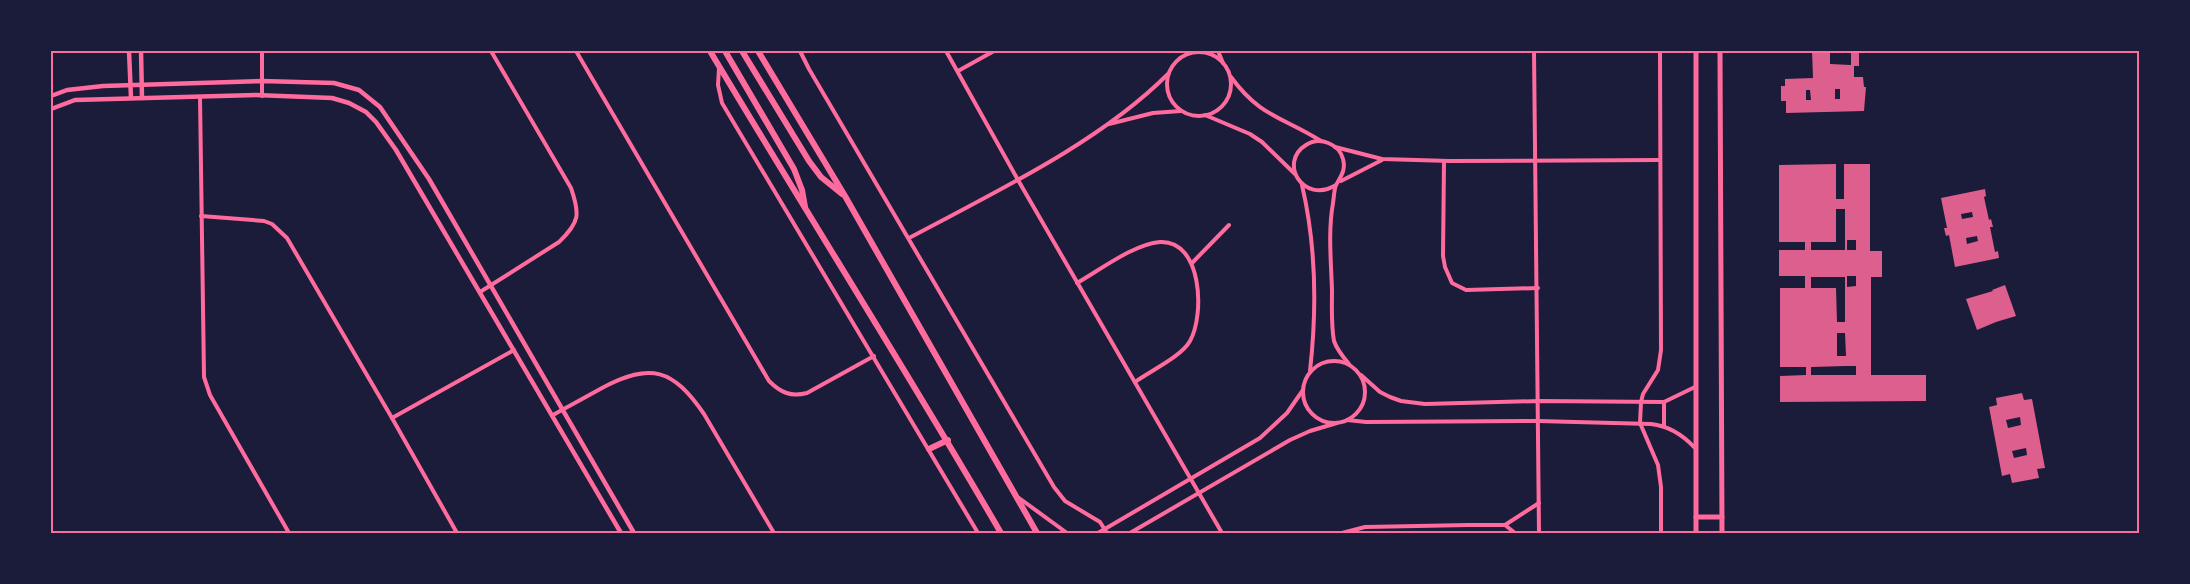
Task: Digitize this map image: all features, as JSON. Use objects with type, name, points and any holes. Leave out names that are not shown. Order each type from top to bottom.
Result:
[{"type":"main road","points":[[710,51],[948,440],[1002,533]]},
{"type":"main road","points":[[725,51],[795,169],[805,209]]},
{"type":"main road","points":[[742,51],[809,161],[829,184],[845,196]]},
{"type":"main road","points":[[758,51],[845,196],[1038,533]]},
{"type":"main road","points":[[1696,51],[1696,533]]},
{"type":"main road","points":[[1720,51],[1722,533]]},
{"type":"main road","points":[[929,449],[948,440]]},
{"type":"main road","points":[[1696,517],[1722,517]]},
{"type":"street","points":[[129,51],[131,98]]},
{"type":"street","points":[[141,51],[142,98]]},
{"type":"street","points":[[262,51],[262,96]]},
{"type":"street","points":[[480,292],[560,242],[575,223],[578,212],[571,188],[491,51]]},
{"type":"street","points":[[576,51],[769,381],[786,394],[797,396],[807,393],[874,356]]},
{"type":"street","points":[[800,51],[1054,487],[1065,501],[1095,519],[1106,531]]},
{"type":"street","points":[[946,51],[1017,180],[1222,533]]},
{"type":"street","points":[[958,70],[994,51]]},
{"type":"street","points":[[909,238],[1017,180],[1108,124],[1168,74],[1178,60],[1181,51]]},
{"type":"street","points":[[1218,51],[1229,75],[1242,92],[1264,112],[1322,141],[1382,159],[1660,160]]},
{"type":"street","points":[[1534,51],[1537,160],[1539,533]]},
{"type":"street","points":[[1660,51],[1661,350],[1658,370],[1643,394],[1640,423],[1658,465],[1661,487],[1661,533]]},
{"type":"street","points":[[1178,60],[1186,54],[1206,53],[1223,63]]},
{"type":"street","points":[[719,67],[718,85],[722,103],[978,533]]},
{"type":"street","points":[[1168,74],[1167,88],[1170,98],[1181,111]]},
{"type":"street","points":[[1108,124],[1153,113],[1181,111],[1195,116],[1204,115],[1220,108],[1226,101],[1230,84],[1229,75]]},
{"type":"street","points":[[51,96],[77,89],[130,85],[262,81],[345,86],[359,90],[380,106],[429,179],[634,533]]},
{"type":"street","points":[[51,109],[75,100],[262,96],[332,98],[349,103],[366,112],[396,150],[621,533]]},
{"type":"street","points":[[200,97],[202,370],[220,414],[289,533]]},
{"type":"street","points":[[1204,115],[1250,134],[1295,174],[1301,184],[1308,215],[1312,250],[1314,327],[1310,371]]},
{"type":"street","points":[[1295,174],[1296,157],[1300,150],[1306,145],[1322,141]]},
{"type":"street","points":[[1335,146],[1343,159],[1343,175],[1337,184],[1331,232],[1333,328],[1337,349],[1349,364],[1380,392],[1412,403],[1664,402],[1695,387]]},
{"type":"street","points":[[1301,184],[1309,189],[1328,190],[1359,170],[1382,159]]},
{"type":"street","points":[[1444,161],[1443,256],[1452,283],[1466,290],[1538,288]]},
{"type":"street","points":[[201,216],[264,221],[272,224],[287,238],[393,418],[457,533]]},
{"type":"street","points":[[1192,263],[1229,225]]},
{"type":"street","points":[[1077,283],[1130,252],[1153,243],[1162,242],[1179,247],[1187,254],[1192,263],[1197,289],[1196,322],[1190,341],[1176,355],[1135,382]]},
{"type":"street","points":[[393,418],[514,350]]},
{"type":"street","points":[[1337,423],[1317,418],[1309,410],[1304,401],[1305,380],[1318,364],[1339,360],[1349,364]]},
{"type":"street","points":[[553,415],[631,374],[650,372],[670,379],[687,393],[704,414],[774,533]]},
{"type":"street","points":[[1130,533],[1301,434],[1347,420],[1356,414],[1365,396],[1365,385],[1361,375]]},
{"type":"street","points":[[1098,533],[1106,531],[1269,431],[1287,413],[1303,390]]},
{"type":"street","points":[[1664,402],[1664,425]]},
{"type":"street","points":[[1347,420],[1366,422],[1640,423],[1664,425],[1680,434],[1696,449]]},
{"type":"street","points":[[1016,495],[1067,533]]},
{"type":"street","points":[[1342,533],[1365,526],[1505,525],[1539,503]]},
{"type":"street","points":[[1505,525],[1515,533]]},
{"type":"building","points":[[1812,51],[1830,51],[1830,64],[1851,65],[1851,51],[1859,52],[1859,66],[1854,66],[1854,77],[1863,77],[1864,87],[1866,87],[1864,111],[1786,113],[1786,101],[1781,101],[1781,86],[1785,86],[1785,79],[1813,78]],"holes":[[[1835,89],[1840,89],[1840,99],[1835,99]],[[1806,90],[1810,90],[1811,100],[1806,100]]]},
{"type":"building","points":[[1836,164],[1836,199],[1844,199],[1844,164],[1870,164],[1870,251],[1882,251],[1882,277],[1871,277],[1871,375],[1926,375],[1926,401],[1780,402],[1780,376],[1806,375],[1806,367],[1780,367],[1780,288],[1805,288],[1805,276],[1779,276],[1779,250],[1805,250],[1805,242],[1779,242],[1779,165]],"holes":[[[1836,209],[1845,209],[1845,250],[1811,250],[1811,242],[1836,242]],[[1847,240],[1856,240],[1856,250],[1847,250]],[[1847,276],[1856,276],[1856,286],[1847,287]],[[1811,277],[1845,277],[1845,322],[1837,322],[1836,288],[1811,288]],[[1837,333],[1845,333],[1846,356],[1837,356]],[[1856,366],[1856,375],[1811,375],[1811,367]]]},
{"type":"building","points":[[1985,189],[1986,196],[1984,197],[1989,220],[1991,219],[1993,227],[1990,227],[1995,252],[1998,251],[1999,258],[1955,267],[1949,235],[1946,236],[1944,228],[1947,228],[1941,198]],"holes":[[[1972,212],[1973,217],[1962,219],[1961,214]],[[1977,236],[1978,241],[1967,244],[1966,238]]]},
{"type":"building","points":[[2005,285],[2016,316],[1977,330],[1966,299]]},
{"type":"building","points":[[2022,393],[2024,400],[2032,399],[2045,468],[2037,469],[2039,478],[2012,483],[2010,474],[2002,476],[1989,407],[1997,405],[1996,398]],"holes":[[[2020,417],[2021,425],[2008,428],[2006,420]],[[2026,448],[2027,455],[2014,458],[2012,451]]]}]
